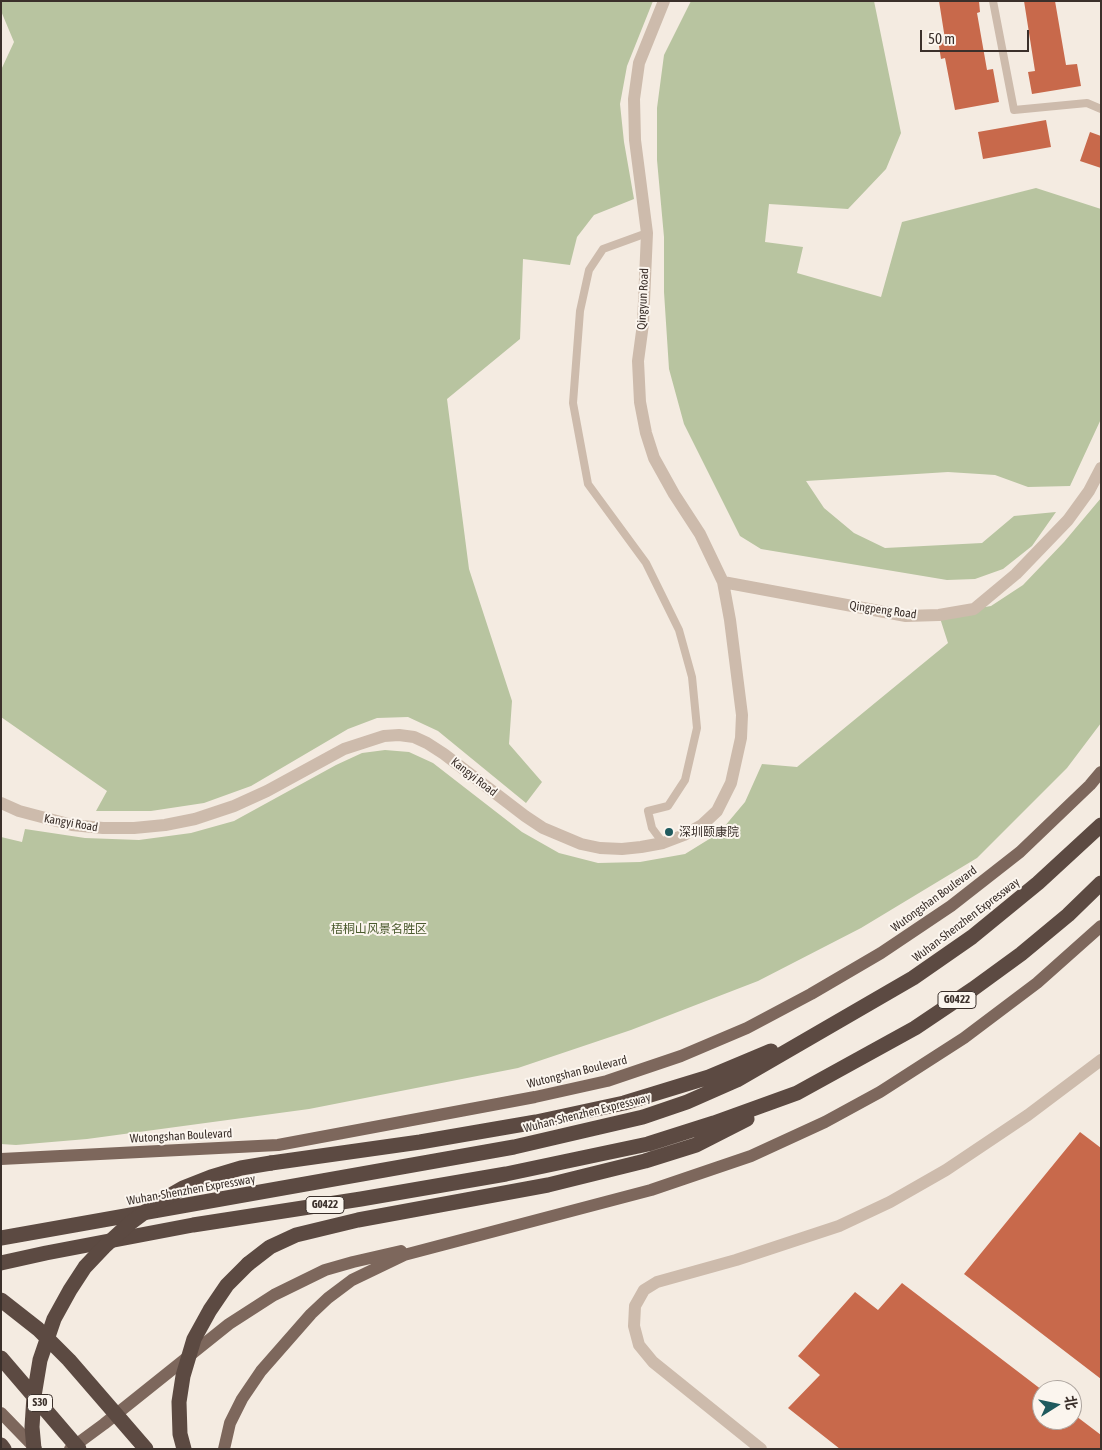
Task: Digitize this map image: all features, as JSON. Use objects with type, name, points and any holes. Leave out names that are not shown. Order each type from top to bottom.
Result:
[{"type":"highway","name":"Wuhan-Shenzhen Expressway","points":[[1,1238],[514,1147],[643,1117],[687,1102],[737,1080],[913,978],[972,937],[1038,883],[1101,825]]},
{"type":"highway","name":"G0422","points":[[1,1263],[193,1226],[506,1174],[648,1144],[714,1123],[797,1093],[915,1028],[1021,954],[1068,915],[1101,883]]},
{"type":"highway","points":[[1068,915],[1101,894]]},
{"type":"highway","points":[[35,1449],[32,1427],[34,1396],[40,1360],[54,1319],[70,1290],[85,1267],[129,1224],[157,1203],[183,1188],[241,1168],[430,1140],[536,1122],[624,1103],[709,1077],[832,1025]]},
{"type":"highway","points":[[184,1449],[180,1434],[180,1402],[183,1376],[194,1339],[227,1285],[248,1264],[270,1248],[296,1235],[358,1220],[548,1185],[645,1161],[696,1145],[797,1093]]},
{"type":"highway","points":[[1,1300],[38,1329],[69,1360],[146,1449]]},
{"type":"highway","name":"S30","points":[[1,1358],[80,1449]]},
{"type":"highway","points":[[1,1445],[4,1449]]},
{"type":"main road","name":"Wutongshan Boulevard","points":[[1,1159],[278,1145],[535,1097],[607,1081],[681,1056],[747,1028],[811,994],[881,953],[943,912],[1020,852],[1090,785],[1101,772]]},
{"type":"main road","points":[[224,1449],[230,1424],[238,1407],[261,1371],[311,1314],[352,1280],[404,1255],[651,1190],[751,1156],[825,1122],[880,1092],[964,1038],[1037,983],[1101,926]]},
{"type":"main road","points":[[70,1449],[229,1324],[274,1295],[325,1270],[388,1253],[455,1241]]},
{"type":"main road","points":[[1,1413],[35,1449]]},
{"type":"street","name":"Qingyun Road","points":[[664,1],[639,63],[634,100],[635,140],[646,233],[643,324],[638,361],[640,402],[646,433],[654,458],[674,494],[700,534],[723,582]]},
{"type":"street","name":"Qingpeng Road","points":[[723,582],[906,616],[939,615],[974,609],[997,591],[1068,520],[1089,491],[1101,468]]},
{"type":"street","name":"Kangyi Road","points":[[1,803],[28,814],[72,825],[119,828],[165,825],[195,819],[234,806],[267,791],[344,749],[384,736],[399,735],[414,738],[444,754],[524,816],[563,838],[581,844],[615,848],[641,848],[663,843],[684,835],[702,825],[717,811],[731,783],[737,761],[742,715],[735,654],[723,582]]},
{"type":"street","points":[[761,1449],[653,1362],[639,1345],[634,1326],[635,1306],[644,1290],[658,1282],[736,1260],[839,1226],[890,1202],[946,1170],[1028,1116],[1101,1060]]},
{"type":"lane","points":[[993,1],[1014,110],[1087,103],[1101,109]]},
{"type":"lane","points":[[646,233],[603,249],[589,270],[580,311],[573,403],[588,484],[646,563],[679,630],[692,676],[697,728],[685,780],[668,806],[648,811],[652,828],[663,843]]},
{"type":"green space","points":[[1,1],[653,1],[627,66],[620,104],[624,142],[634,199],[594,215],[577,237],[570,265],[523,259],[520,339],[447,399],[469,569],[512,701],[509,744],[542,782],[526,803],[438,731],[408,717],[377,718],[348,729],[251,786],[204,803],[151,811],[96,811],[107,791],[1,717],[1,70],[14,42],[1,11]]},
{"type":"green space","points":[[691,1],[874,1],[901,133],[886,169],[848,209],[769,204],[765,242],[803,247],[797,273],[881,297],[902,222],[1036,188],[1101,209],[1101,419],[1070,486],[1028,487],[995,475],[948,472],[806,481],[824,508],[854,533],[885,548],[982,543],[1014,516],[1056,512],[1032,546],[1003,569],[975,579],[947,580],[761,549],[740,536],[684,424],[669,369],[664,292],[664,237],[657,160],[657,108],[664,55]]},
{"type":"green space","name":"梧桐山风景名胜区","points":[[1101,498],[1101,723],[1067,768],[977,858],[861,928],[758,981],[631,1030],[518,1068],[309,1109],[87,1139],[16,1145],[1,1144],[1,837],[22,842],[25,829],[85,838],[139,840],[191,833],[234,821],[336,765],[362,753],[385,750],[409,752],[433,763],[522,832],[559,853],[598,863],[640,862],[685,854],[719,833],[745,802],[762,764],[797,767],[948,643],[939,615],[991,606],[1023,585],[1064,542]]},
{"type":"building","points":[[939,1],[979,1],[980,12],[977,13],[987,70],[993,69],[999,102],[955,110],[945,58],[941,59],[938,40],[945,39]]},
{"type":"building","points":[[1024,1],[1055,1],[1066,65],[1077,64],[1081,86],[1032,94],[1028,72],[1035,71]]},
{"type":"building","points":[[1046,120],[1051,147],[983,159],[978,132]]},
{"type":"building","points":[[1090,132],[1101,136],[1101,168],[1080,161]]},
{"type":"building","points":[[1080,1132],[1101,1148],[1101,1379],[964,1274]]},
{"type":"building","points":[[902,1283],[1032,1382],[1032,1430],[1082,1430],[1082,1421],[1101,1435],[1101,1449],[840,1449],[788,1408],[820,1375],[798,1356],[855,1292],[878,1310]]},
{"type":"place","name":"深圳颐康院","points":[[669,832]]}]
